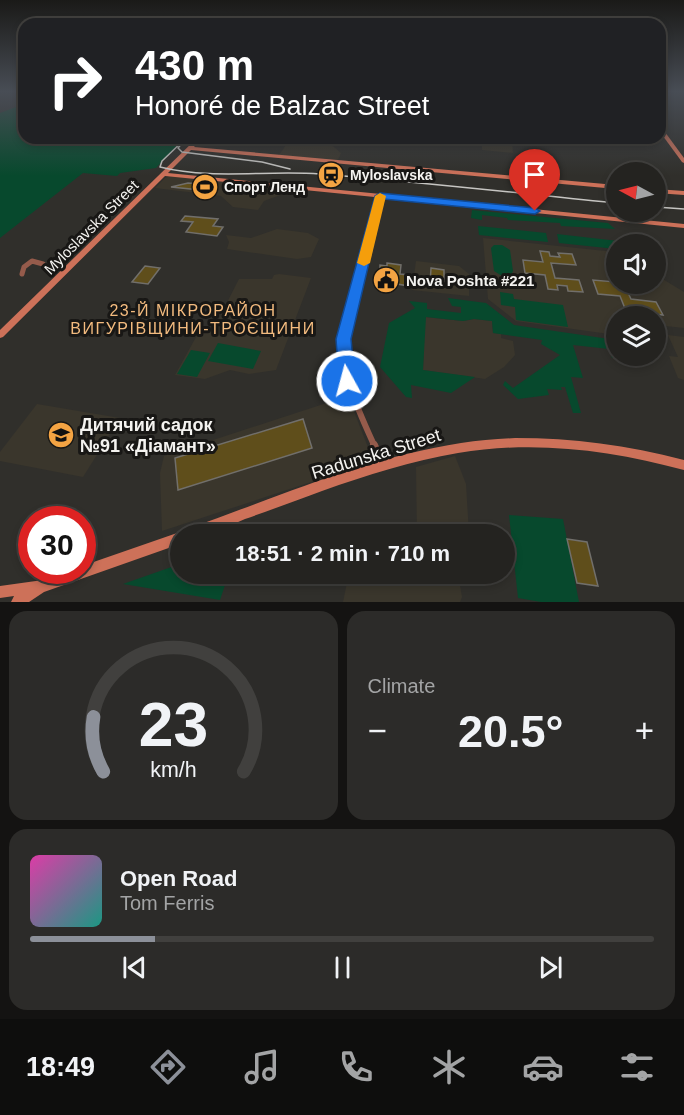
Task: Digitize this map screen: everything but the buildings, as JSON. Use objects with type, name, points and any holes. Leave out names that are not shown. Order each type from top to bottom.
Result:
[{"type":"street","points":[[666,131],[684,154]]},
{"type":"street","points":[[666,137],[684,161]]},
{"type":"street","name":"Myloslavska Street","points":[[0,335],[194,144]]},
{"type":"street","points":[[190,148],[606,186]]},
{"type":"street","points":[[164,174],[684,226]]},
{"type":"street","points":[[666,192],[684,193]]},
{"type":"street","points":[[380,196],[344,339],[344,350],[347,381],[383,466]]},
{"type":"street","points":[[22,274],[24,267],[32,261],[43,264]]},
{"type":"street","name":"Radunska Street","points":[[218,524],[383,466],[460,448],[508,443],[556,443],[617,451],[684,465]]},
{"type":"street","points":[[0,592],[43,586],[170,542]]},
{"type":"street","points":[[17,602],[43,586]]},
{"type":"shaded area","points":[[287,144],[330,144],[341,153],[338,160],[279,155]]},
{"type":"shaded area","points":[[482,144],[512,144],[513,153],[482,150]]},
{"type":"shaded area","points":[[170,176],[287,187],[283,194],[264,201],[258,210],[233,207],[221,196],[155,188]]},
{"type":"shaded area","points":[[277,229],[308,233],[319,239],[311,257],[297,259],[227,249],[229,242],[226,235],[251,238]]},
{"type":"shaded area","points":[[483,238],[606,251],[606,294],[666,294],[666,281],[684,292],[684,328],[666,326],[666,306],[606,306],[606,334],[516,321],[488,299]]},
{"type":"shaded area","points":[[416,261],[459,266],[469,274],[469,296],[412,290]]},
{"type":"shaded area","points":[[274,275],[311,278],[276,370],[249,374],[230,370],[205,379],[175,375],[200,330],[213,330],[239,279],[272,279]]},
{"type":"shaded area","points":[[425,317],[492,321],[493,333],[501,334],[501,338],[513,341],[515,355],[504,367],[485,379],[423,370]]},
{"type":"shaded area","points":[[668,335],[684,337],[684,380],[678,378],[669,356],[678,357]]},
{"type":"shaded area","points":[[348,396],[370,455],[366,464],[183,524],[170,524],[170,528],[162,531],[160,473],[164,456]]},
{"type":"shaded area","name":"Дитячий садок №91 «Діамант»","points":[[37,404],[120,418],[83,477],[0,461],[0,452]]},
{"type":"shaded area","points":[[455,456],[466,484],[468,524],[417,524],[416,467]]},
{"type":"shaded area","points":[[347,584],[460,584],[462,597],[460,602],[343,602]]},
{"type":"green space","points":[[0,120],[18,120],[18,144],[178,144],[156,168],[120,173],[117,176],[83,173],[0,238]]},
{"type":"green space","points":[[472,210],[608,223],[615,229],[561,226],[560,223],[508,220],[482,215],[482,220],[471,218]]},
{"type":"green space","points":[[478,226],[546,233],[548,242],[479,235]]},
{"type":"green space","points":[[557,234],[606,240],[606,248],[559,243]]},
{"type":"green space","points":[[494,245],[502,245],[510,250],[513,271],[511,275],[502,276],[494,271],[491,248]]},
{"type":"green space","points":[[500,292],[513,294],[514,299],[563,305],[568,327],[516,320],[515,307],[501,305]]},
{"type":"green space","points":[[448,298],[486,303],[514,325],[606,339],[606,349],[573,345],[583,378],[571,377],[581,413],[573,413],[565,387],[561,387],[562,390],[547,389],[549,395],[518,399],[503,385],[505,381],[513,388],[560,355],[541,344],[542,340],[493,333],[492,321],[474,319],[463,321],[426,317],[423,370],[475,377],[451,393],[411,385],[412,398],[406,397],[380,367],[389,323],[415,308],[409,301],[427,303],[427,309],[461,313],[461,307],[452,306]]},
{"type":"green space","points":[[218,343],[261,351],[253,369],[208,361]]},
{"type":"green space","points":[[191,350],[210,353],[197,377],[177,374]]},
{"type":"green space","points":[[509,515],[563,519],[579,602],[541,602],[518,598],[515,570],[515,524],[510,524]]},
{"type":"green space","points":[[170,568],[170,584],[225,584],[220,600],[123,584]]},
{"type":"tram line","points":[[180,144],[162,161],[160,167],[220,174],[320,174],[606,202]]},
{"type":"tram line","points":[[181,144],[178,148],[182,152],[262,162],[290,169]]},
{"type":"tram line","points":[[666,208],[684,209]]},
{"type":"slow traffic","points":[[364,263],[380,196]]},
{"type":"place","name":"Myloslavska","points":[[331,175]]},
{"type":"place","name":"Спорт Ленд","points":[[205,187]]},
{"type":"place","name":"Nova Poshta #221","points":[[386,280]]},
{"type":"place","name":"Дитячий садок №91 «Діамант»","points":[[61,435]]},
{"type":"district","name":"23-Й МІКРОРАЙОН ВИГУРІВЩИНИ-ТРОЄЩИНИ","points":[[193,319]]},
{"type":"route","points":[[347,381],[344,339],[380,196],[535,211]]}]
